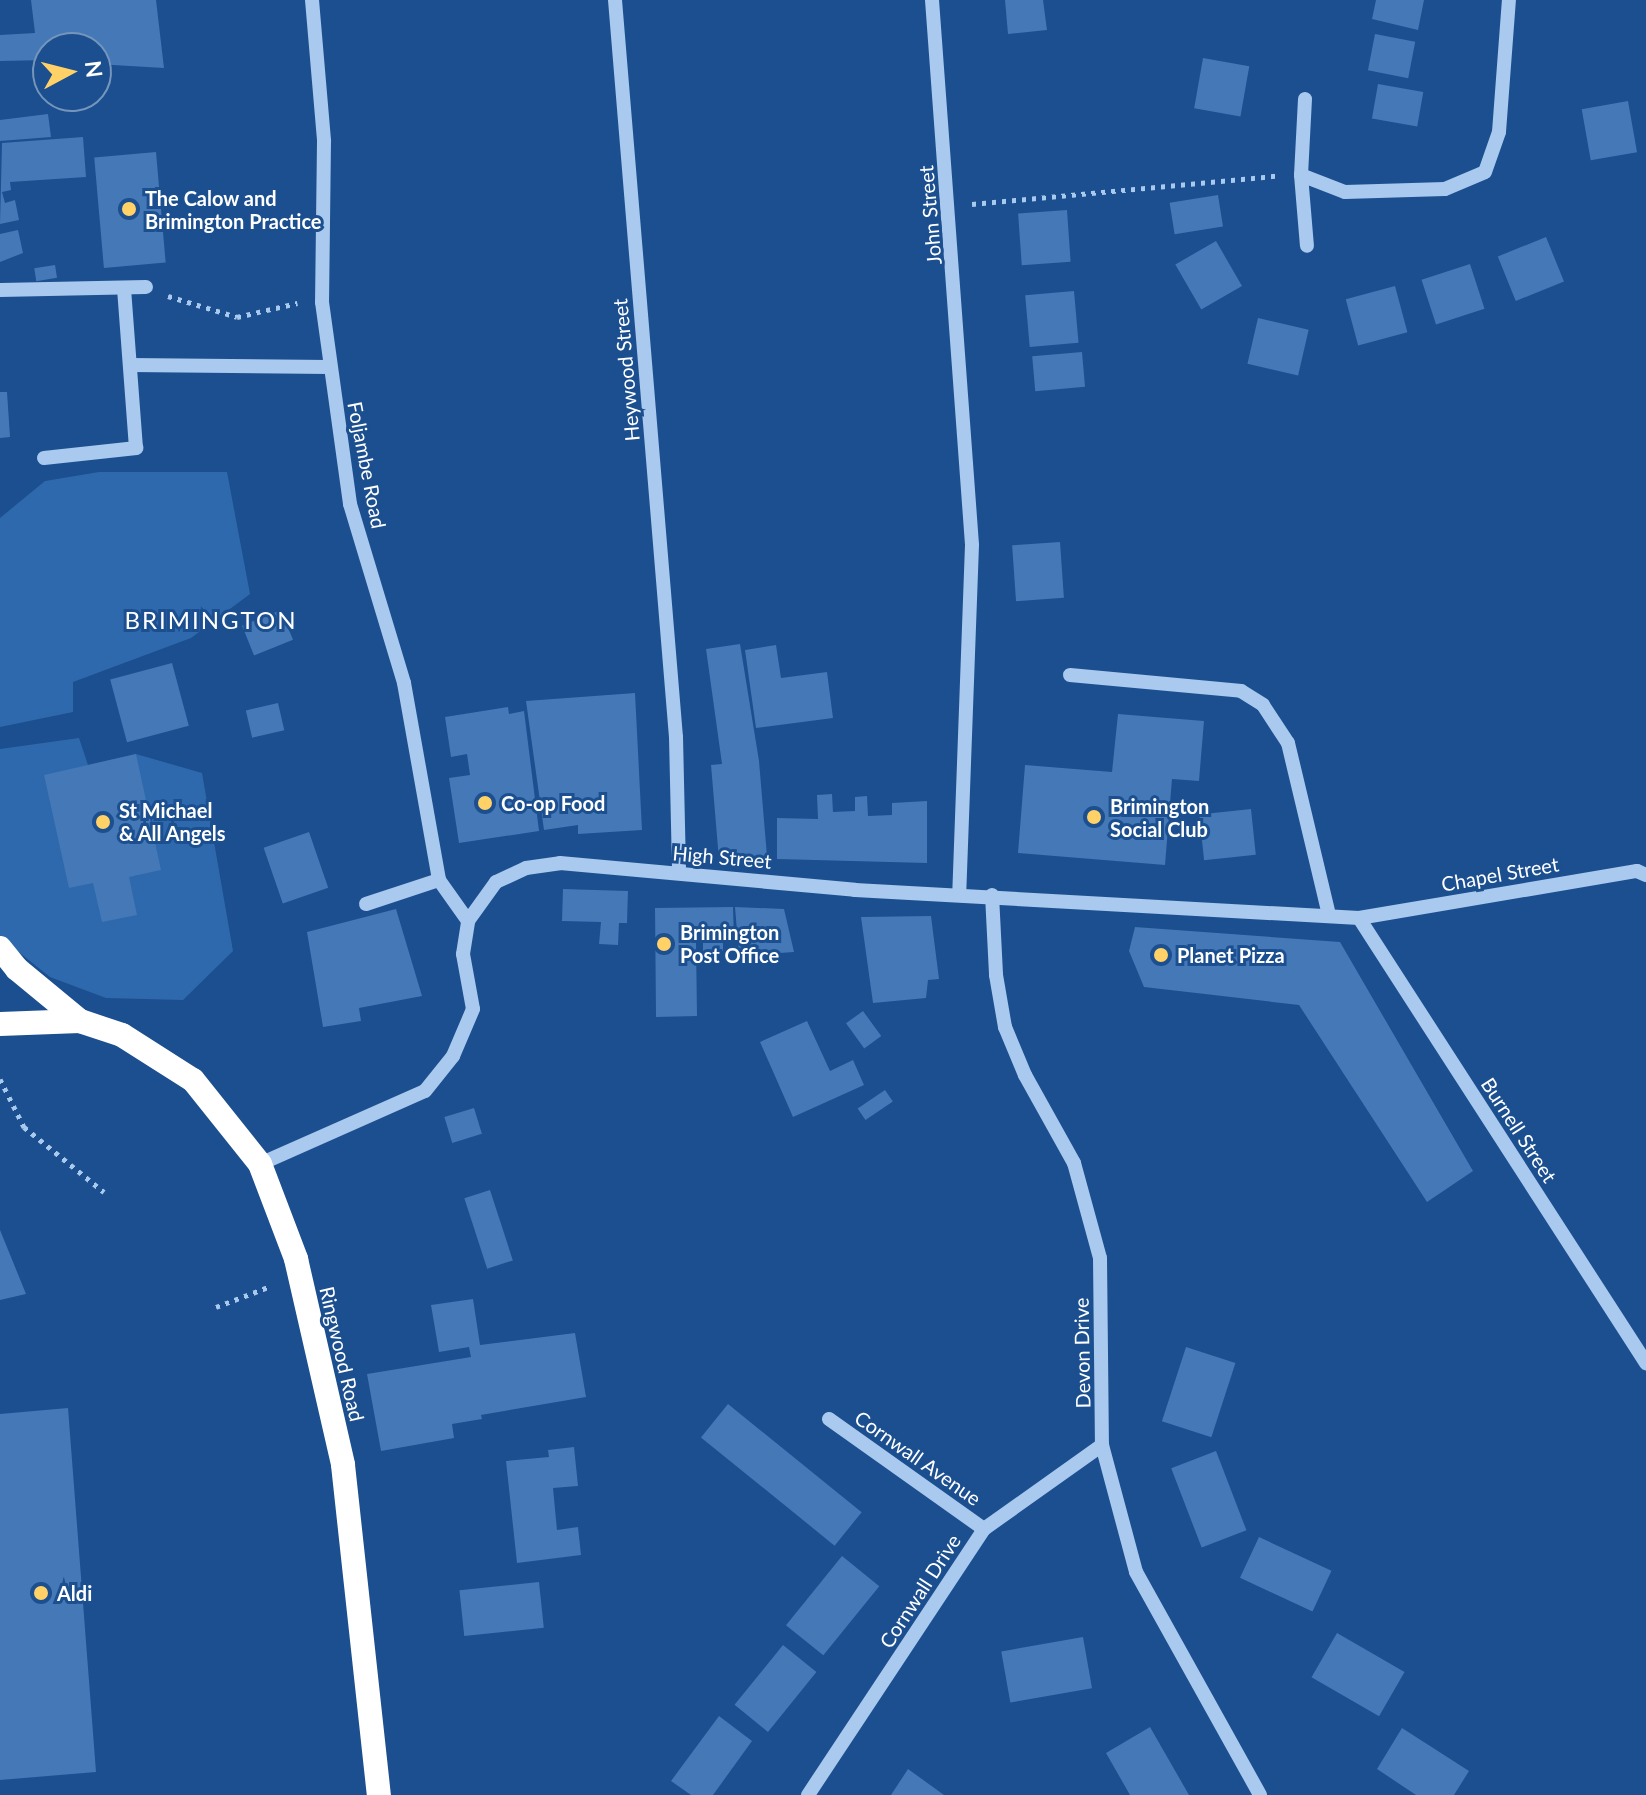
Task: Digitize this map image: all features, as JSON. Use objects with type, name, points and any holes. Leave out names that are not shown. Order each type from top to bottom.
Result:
[{"type":"highway","name":"Ringwood Road","points":[[0,948],[17,969],[80,1021]]},
{"type":"highway","name":"Ringwood Road","points":[[0,1024],[80,1021],[122,1035],[193,1080],[260,1164],[296,1259],[343,1465],[379,1795]]},
{"type":"street","name":"Foljambe Road","points":[[312,0],[324,141],[322,302],[350,504],[404,683],[439,880],[468,921]]},
{"type":"street","name":"Heywood Street","points":[[615,0],[676,737],[679,873]]},
{"type":"street","name":"John Street","points":[[932,0],[967,426],[972,545],[959,892]]},
{"type":"street","points":[[1301,175],[1345,192],[1445,189],[1485,172],[1499,132],[1509,0]]},
{"type":"street","points":[[1305,99],[1301,175],[1307,246]]},
{"type":"street","points":[[0,290],[146,287]]},
{"type":"street","points":[[44,458],[136,448],[124,288]]},
{"type":"street","points":[[130,365],[329,367]]},
{"type":"street","points":[[1070,675],[1241,691],[1263,705],[1288,743],[1329,915]]},
{"type":"street","name":"High Street","points":[[468,921],[496,882],[526,868],[560,863],[855,890],[959,892],[1359,918]]},
{"type":"street","name":"Chapel Street","points":[[1359,918],[1637,871],[1646,875]]},
{"type":"street","points":[[366,904],[439,880]]},
{"type":"street","name":"Devon Drive","points":[[992,895],[996,975],[1005,1027],[1025,1075],[1074,1163],[1100,1258],[1102,1445],[1136,1572],[1260,1795]]},
{"type":"street","name":"Burnell Street","points":[[1359,918],[1646,1363]]},
{"type":"street","points":[[260,1164],[425,1091],[453,1056],[473,1009],[463,954],[468,921]]},
{"type":"street","name":"Cornwall Avenue","points":[[829,1419],[984,1529]]},
{"type":"street","name":"Cornwall Drive","points":[[808,1795],[984,1529],[1102,1445]]},
{"type":"path","points":[[949,207],[1301,175]]},
{"type":"path","points":[[146,287],[198,308],[237,317],[277,304]]},
{"type":"path","points":[[0,1079],[24,1127],[104,1192]]},
{"type":"path","points":[[216,1307],[274,1285]]},
{"type":"shaded area","points":[[99,472],[227,472],[250,594],[191,638],[73,682],[73,712],[0,727],[0,518],[45,481]]},
{"type":"shaded area","points":[[79,738],[88,765],[136,754],[202,773],[233,951],[183,1000],[106,998],[50,977],[0,937],[0,749]]},
{"type":"building","points":[[31,0],[156,0],[164,68],[112,65],[112,32],[35,32]]},
{"type":"building","points":[[1005,0],[1043,0],[1047,30],[1008,34]]},
{"type":"building","points":[[1376,0],[1424,0],[1418,30],[1372,19]]},
{"type":"building","points":[[32,33],[32,60],[0,61],[0,35]]},
{"type":"building","points":[[1375,34],[1415,42],[1408,78],[1368,70]]},
{"type":"building","points":[[1203,58],[1249,66],[1240,116],[1194,108]]},
{"type":"building","points":[[1378,84],[1423,92],[1417,126],[1372,118]]},
{"type":"building","points":[[1628,101],[1637,152],[1591,160],[1582,109]]},
{"type":"building","points":[[48,114],[51,137],[0,141],[0,120]]},
{"type":"building","points":[[83,137],[86,177],[10,182],[11,190],[2,192],[5,203],[15,200],[19,220],[0,224],[2,143]]},
{"type":"building","name":"The Calow and Brimington Practice","points":[[156,152],[166,263],[104,268],[94,157]]},
{"type":"building","points":[[1218,195],[1223,227],[1175,234],[1170,203]]},
{"type":"building","points":[[1067,210],[1071,262],[1022,265],[1018,213]]},
{"type":"building","points":[[18,230],[23,253],[0,262],[0,234]]},
{"type":"building","points":[[1546,237],[1564,282],[1516,301],[1498,256]]},
{"type":"building","points":[[1216,241],[1242,286],[1201,310],[1175,264]]},
{"type":"building","points":[[1470,264],[1485,309],[1436,324],[1421,280]]},
{"type":"building","points":[[55,265],[57,278],[36,281],[34,268]]},
{"type":"building","points":[[1395,286],[1407,332],[1358,346],[1346,299]]},
{"type":"building","points":[[1074,291],[1079,343],[1030,347],[1025,295]]},
{"type":"building","points":[[1258,318],[1309,330],[1298,375],[1247,364]]},
{"type":"building","points":[[1082,352],[1085,387],[1035,391],[1032,356]]},
{"type":"building","points":[[0,392],[7,392],[10,437],[0,438]]},
{"type":"building","points":[[1060,542],[1064,598],[1016,601],[1012,545]]},
{"type":"building","points":[[281,610],[293,640],[254,655],[242,626]]},
{"type":"building","points":[[740,644],[759,761],[767,856],[719,860],[711,765],[722,764],[706,649]]},
{"type":"building","points":[[776,645],[781,678],[827,672],[833,718],[756,728],[745,650]]},
{"type":"building","points":[[172,663],[189,726],[127,742],[110,680]]},
{"type":"building","points":[[635,693],[642,830],[578,834],[578,825],[544,830],[526,701]]},
{"type":"building","points":[[278,703],[284,730],[252,738],[246,710]]},
{"type":"building","points":[[508,707],[509,714],[524,711],[539,831],[459,843],[449,778],[470,775],[467,754],[451,757],[445,717]]},
{"type":"building","name":"Brimington Social Club","points":[[1118,714],[1204,721],[1199,781],[1172,779],[1165,865],[1018,853],[1025,765],[1112,772]]},
{"type":"building","name":"St Michael & All Angels","points":[[136,754],[161,870],[129,877],[137,915],[102,922],[93,883],[69,888],[44,775]]},
{"type":"building","points":[[832,794],[833,812],[855,811],[855,797],[867,796],[868,816],[892,815],[892,803],[927,801],[927,863],[777,859],[777,818],[818,819],[817,795]]},
{"type":"building","points":[[1251,809],[1256,855],[1204,860],[1199,814]]},
{"type":"building","points":[[309,832],[328,888],[283,903],[264,848]]},
{"type":"building","points":[[563,889],[628,891],[627,923],[619,923],[618,945],[599,944],[601,922],[562,921]]},
{"type":"building","points":[[733,907],[734,941],[723,941],[723,951],[703,952],[703,941],[696,941],[697,1016],[656,1017],[655,908]]},
{"type":"building","points":[[735,907],[784,909],[794,952],[739,956]]},
{"type":"building","points":[[396,909],[422,996],[359,1008],[361,1021],[323,1027],[307,932]]},
{"type":"building","points":[[931,916],[939,979],[928,980],[926,998],[873,1003],[861,917]]},
{"type":"building","points":[[1135,927],[1340,942],[1473,1171],[1427,1202],[1299,1005],[1144,987],[1129,951]]},
{"type":"building","points":[[863,1011],[881,1036],[864,1048],[846,1023]]},
{"type":"building","points":[[807,1021],[830,1071],[853,1060],[864,1085],[793,1117],[760,1042]]},
{"type":"building","points":[[885,1090],[893,1102],[865,1120],[858,1108]]},
{"type":"building","points":[[474,1108],[482,1134],[452,1143],[444,1117]]},
{"type":"building","points":[[490,1190],[513,1260],[487,1269],[464,1198]]},
{"type":"building","points":[[0,1230],[26,1294],[0,1300]]},
{"type":"building","points":[[473,1299],[480,1345],[575,1333],[586,1397],[481,1415],[482,1419],[452,1424],[454,1438],[381,1451],[367,1374],[471,1357],[469,1347],[439,1352],[431,1305]]},
{"type":"building","points":[[1186,1347],[1235,1363],[1211,1437],[1162,1421]]},
{"type":"building","points":[[728,1404],[862,1512],[835,1546],[701,1437]]},
{"type":"building","name":"Aldi","points":[[68,1408],[96,1772],[0,1780],[0,1414]]},
{"type":"building","points":[[574,1447],[578,1486],[553,1488],[557,1530],[578,1527],[581,1555],[517,1563],[506,1461],[549,1457],[548,1450]]},
{"type":"building","points":[[1216,1451],[1246,1530],[1202,1548],[1171,1468]]},
{"type":"building","points":[[1259,1537],[1332,1571],[1312,1612],[1240,1578]]},
{"type":"building","points":[[842,1556],[879,1586],[823,1655],[786,1625]]},
{"type":"building","points":[[539,1582],[544,1628],[464,1636],[459,1590]]},
{"type":"building","points":[[1337,1633],[1405,1672],[1379,1716],[1312,1677]]},
{"type":"building","points":[[1083,1637],[1092,1688],[1010,1703],[1001,1651]]},
{"type":"building","points":[[783,1645],[816,1672],[768,1732],[735,1705]]},
{"type":"building","points":[[719,1716],[752,1741],[713,1795],[691,1795],[671,1781]]},
{"type":"building","points":[[1150,1727],[1189,1795],[1130,1795],[1106,1753]]},
{"type":"building","points":[[1402,1728],[1469,1771],[1454,1795],[1416,1795],[1377,1769]]},
{"type":"building","points":[[908,1769],[944,1795],[891,1795]]},
{"type":"place","name":"The Calow and Brimington Practice","points":[[129,209]]},
{"type":"place","name":"Co-op Food","points":[[485,803]]},
{"type":"place","name":"Brimington Social Club","points":[[1094,817]]},
{"type":"place","name":"St Michael & All Angels","points":[[103,822]]},
{"type":"place","name":"Brimington Post Office","points":[[664,944]]},
{"type":"place","name":"Planet Pizza","points":[[1161,955]]},
{"type":"place","name":"Aldi","points":[[41,1593]]},
{"type":"district","name":"BRIMINGTON","points":[[211,620]]}]
